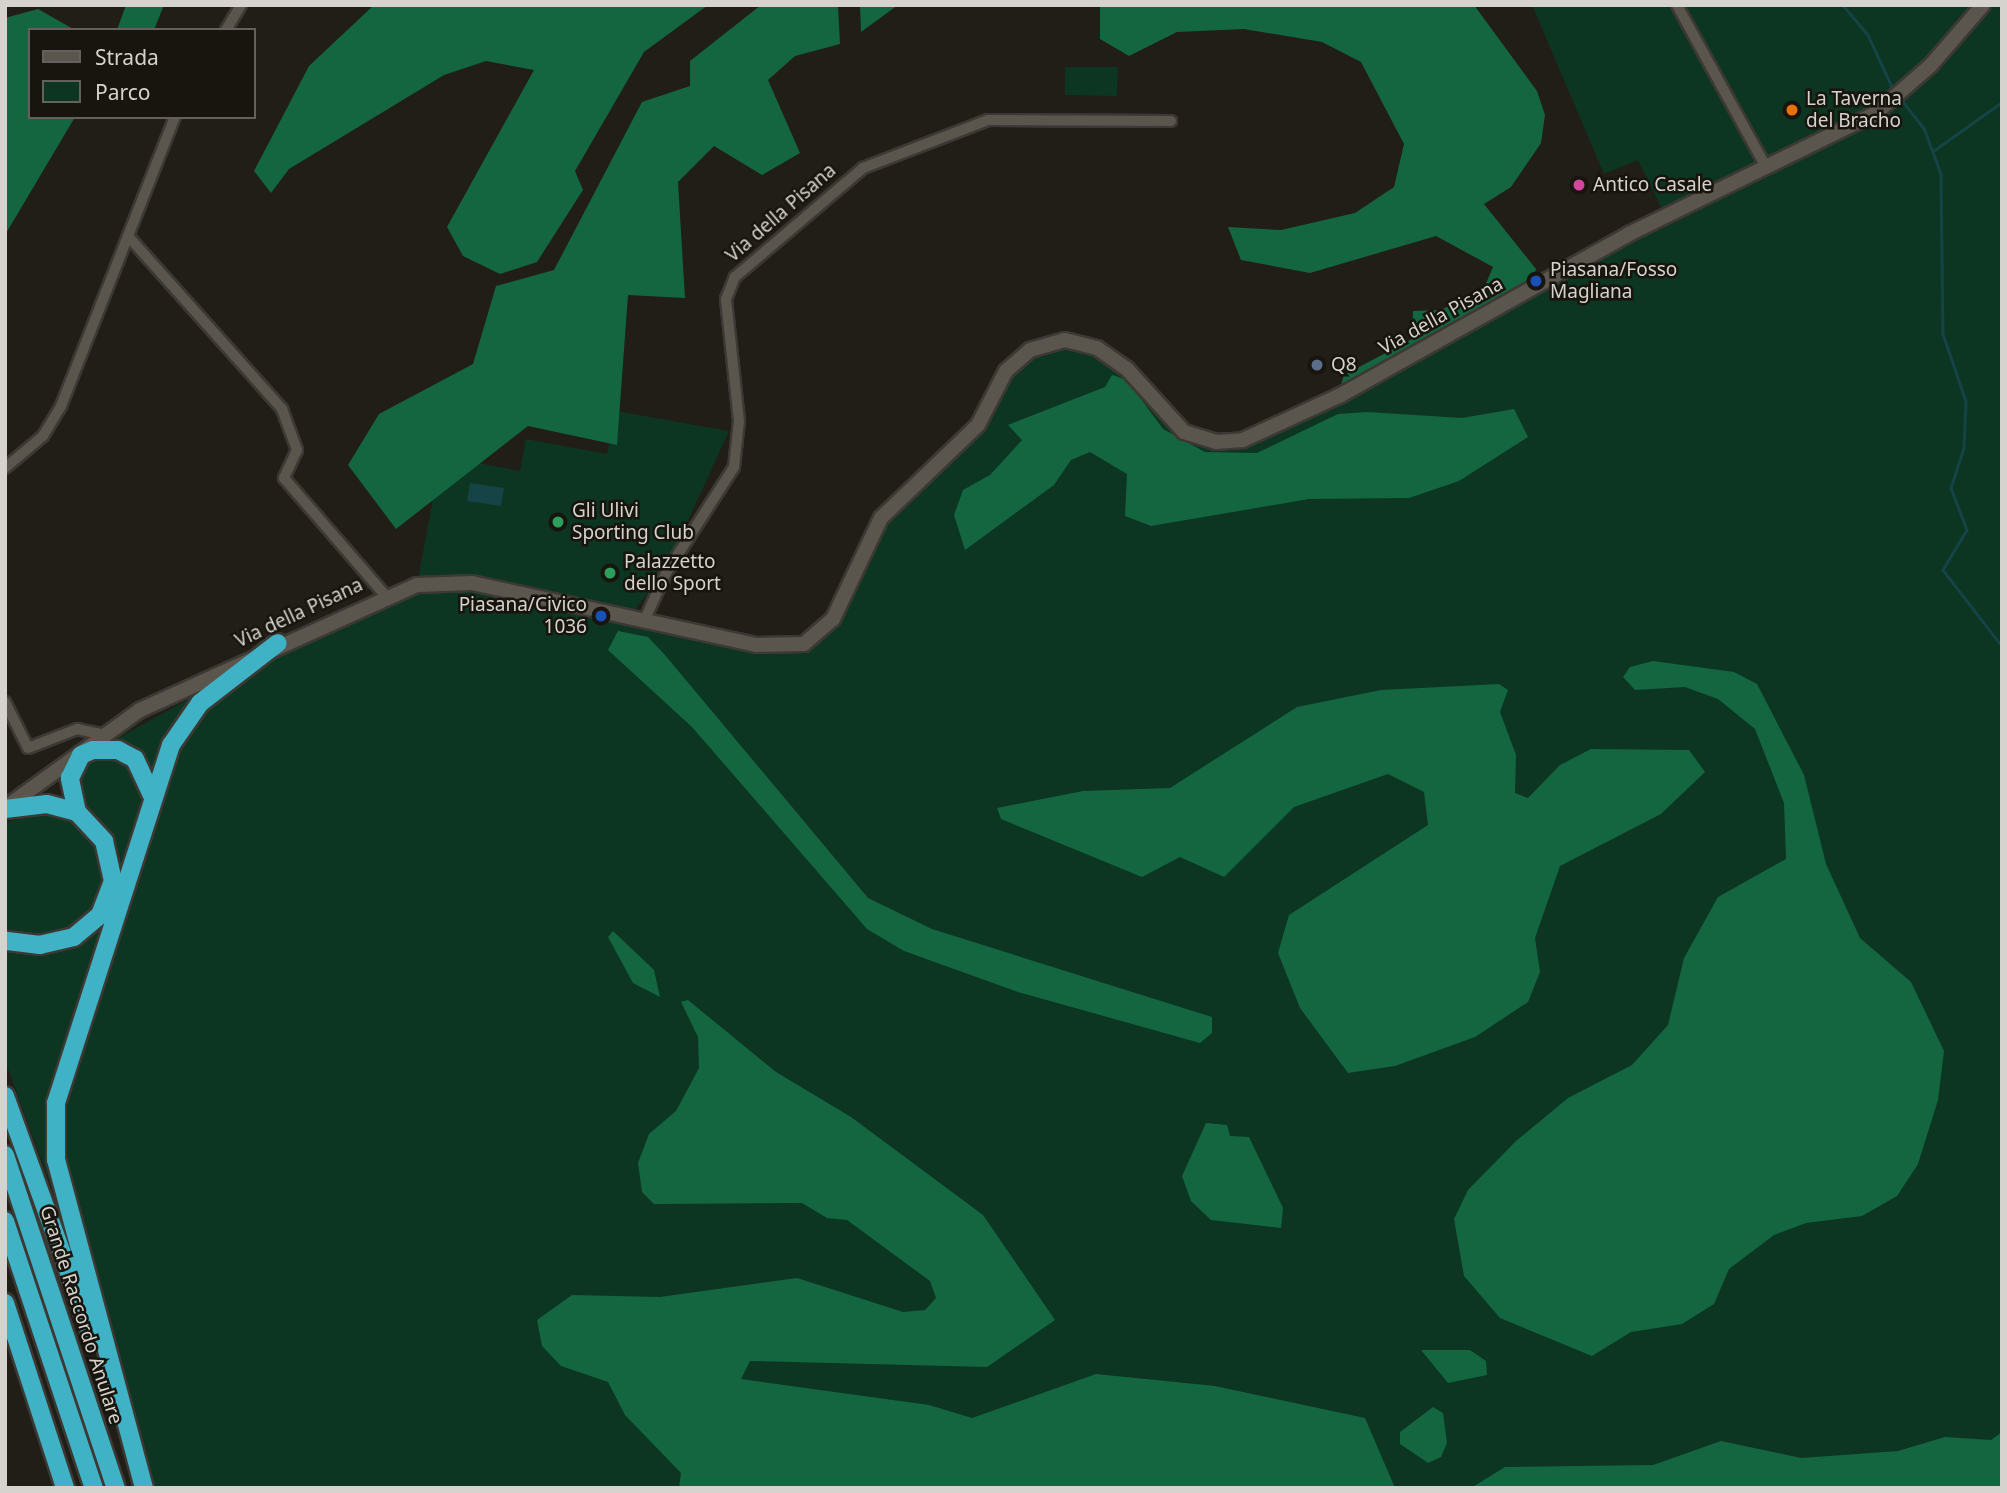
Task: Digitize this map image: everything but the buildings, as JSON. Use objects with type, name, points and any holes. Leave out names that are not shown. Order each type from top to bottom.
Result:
[{"type":"highway","points":[[144,1488],[53,1131],[67,1060],[152,796],[183,723],[278,643]]},
{"type":"highway","points":[[5,941],[66,941],[104,908],[113,881],[110,854],[77,812],[69,783],[81,755],[104,749],[127,753],[145,770],[152,796]]},
{"type":"highway","points":[[5,809],[47,804],[77,812]]},
{"type":"highway","points":[[5,1096],[144,1488]]},
{"type":"highway","name":"Grande Raccordo Anulare","points":[[5,1155],[116,1488]]},
{"type":"highway","points":[[5,1221],[94,1488]]},
{"type":"highway","points":[[5,1303],[65,1488]]},
{"type":"main road","name":"Via della Pisana","points":[[5,809],[148,705],[385,595],[432,583],[472,583],[775,648],[814,639],[836,615],[881,518],[978,425],[1010,366],[1039,345],[1065,340],[1097,348],[1127,369],[1175,426],[1204,440],[1236,442],[1317,407],[1617,240],[1885,106],[1910,85],[1983,5]]},
{"type":"street","points":[[227,28],[241,5]]},
{"type":"street","points":[[1677,5],[1766,167]]},
{"type":"street","points":[[5,468],[43,436],[61,406],[173,119]]},
{"type":"street","name":"Via della Pisana","points":[[644,621],[666,573],[734,467],[738,413],[726,299],[735,277],[863,168],[988,120],[1171,121]]},
{"type":"street","points":[[128,236],[282,409],[297,450],[284,478],[385,595]]},
{"type":"street","points":[[5,702],[28,748],[77,729],[106,735]]},
{"type":"green space","points":[[126,5],[164,5],[155,28],[118,28]]},
{"type":"green space","points":[[374,5],[708,5],[644,52],[575,171],[583,190],[537,262],[500,274],[463,256],[447,227],[534,70],[486,61],[444,75],[289,169],[271,193],[254,171],[309,66]]},
{"type":"green space","points":[[761,5],[838,5],[840,44],[795,56],[768,80],[800,153],[762,175],[714,146],[678,182],[685,298],[628,295],[617,445],[528,426],[396,529],[348,465],[379,414],[473,364],[496,286],[554,270],[642,102],[690,86],[690,61]]},
{"type":"green space","points":[[860,5],[898,5],[861,32]]},
{"type":"green space","points":[[1100,5],[1474,5],[1537,91],[1545,115],[1541,143],[1511,187],[1484,204],[1536,269],[1534,279],[1340,388],[1344,375],[1412,339],[1413,311],[1441,310],[1484,288],[1493,267],[1436,236],[1310,273],[1241,260],[1228,227],[1281,230],[1355,213],[1394,187],[1404,144],[1361,62],[1322,42],[1244,29],[1177,32],[1129,56],[1100,39]]},
{"type":"green space","points":[[1532,5],[2002,5],[2002,1488],[154,1488],[65,1165],[65,1091],[174,753],[214,697],[275,653],[403,596],[455,588],[749,650],[799,653],[822,641],[839,621],[888,519],[984,428],[1015,371],[1035,353],[1062,346],[1091,352],[1122,371],[1175,433],[1205,446],[1236,447],[1305,420],[1669,223],[1638,160],[1604,174]]},
{"type":"green space","points":[[38,9],[71,28],[28,28],[28,119],[74,119],[5,235],[5,18]]},
{"type":"green space","points":[[1065,67],[1118,67],[1117,96],[1065,95]]},
{"type":"green space","points":[[1112,375],[1127,380],[1163,429],[1205,452],[1257,453],[1338,414],[1367,412],[1462,418],[1514,409],[1528,437],[1459,481],[1409,498],[1309,499],[1151,526],[1125,516],[1127,474],[1090,452],[1071,460],[1054,485],[965,550],[954,515],[963,490],[990,475],[1022,440],[1008,425],[1105,387]]},
{"type":"green space","name":"Gli Ulivi Sporting Club","points":[[616,411],[729,431],[664,573],[628,618],[418,579],[441,456],[520,471],[526,439],[607,454]]},
{"type":"green space","points":[[618,631],[648,637],[665,655],[868,898],[932,929],[1212,1017],[1212,1033],[1200,1043],[1018,992],[904,951],[867,929],[692,727],[608,650]]},
{"type":"green space","points":[[1653,661],[1734,672],[1757,684],[1804,775],[1826,864],[1860,938],[1911,982],[1944,1051],[1938,1100],[1918,1164],[1897,1196],[1862,1216],[1806,1223],[1774,1235],[1729,1269],[1714,1304],[1682,1324],[1631,1332],[1592,1356],[1500,1318],[1464,1276],[1454,1219],[1468,1190],[1516,1141],[1568,1098],[1632,1065],[1668,1025],[1684,958],[1718,897],[1786,859],[1784,803],[1755,729],[1718,699],[1685,687],[1635,690],[1623,677],[1630,667]]},
{"type":"green space","points":[[1499,684],[1508,690],[1500,712],[1516,755],[1515,793],[1528,798],[1560,765],[1591,749],[1689,750],[1705,772],[1661,814],[1560,866],[1535,938],[1540,972],[1528,1002],[1475,1037],[1395,1066],[1348,1073],[1300,1008],[1278,953],[1289,915],[1428,825],[1424,792],[1388,774],[1294,807],[1224,877],[1180,857],[1142,877],[1001,819],[997,808],[1083,791],[1170,788],[1297,707],[1381,690]]},
{"type":"green space","points":[[201,692],[153,775],[141,753],[113,741]]},
{"type":"green space","points":[[102,758],[129,762],[147,794],[119,880],[114,844],[83,806],[78,785],[87,765]]},
{"type":"green space","points":[[43,811],[73,819],[96,837],[106,876],[100,904],[78,929],[48,939],[5,934],[5,823]]},
{"type":"green space","points":[[112,906],[51,1091],[71,1240],[5,1061],[5,948],[75,945],[100,925]]},
{"type":"green space","points":[[613,931],[654,970],[660,997],[633,983],[608,937]]},
{"type":"green space","points":[[688,1000],[776,1072],[851,1117],[983,1215],[1055,1320],[987,1367],[750,1361],[741,1379],[929,1405],[972,1418],[1096,1374],[1215,1386],[1365,1418],[1395,1488],[679,1488],[681,1473],[625,1415],[608,1382],[561,1366],[542,1346],[537,1320],[572,1295],[660,1297],[797,1278],[903,1312],[925,1310],[936,1298],[930,1281],[847,1220],[827,1218],[802,1203],[654,1204],[642,1192],[638,1163],[649,1134],[676,1111],[699,1068],[698,1037],[681,1002]]},
{"type":"green space","points":[[1206,1123],[1227,1125],[1230,1136],[1249,1137],[1283,1208],[1281,1228],[1211,1220],[1191,1201],[1182,1176]]},
{"type":"green space","points":[[1421,1350],[1470,1350],[1486,1361],[1487,1375],[1448,1383]]},
{"type":"green space","points":[[1433,1407],[1443,1413],[1447,1443],[1441,1457],[1428,1463],[1400,1444],[1400,1432]]},
{"type":"green space","points":[[2002,1432],[2002,1488],[1471,1488],[1505,1467],[1653,1465],[1721,1441],[1801,1458],[1898,1451],[1945,1437],[1991,1440]]},
{"type":"water","points":[[470,483],[504,488],[501,506],[467,501]]},
{"type":"waterway","points":[[1843,5],[1868,35],[1894,91]]},
{"type":"waterway","points":[[1901,99],[1924,128],[1941,174],[1943,334],[1966,401],[1964,448],[1951,488],[1967,530],[1943,570],[2002,646]]},
{"type":"waterway","points":[[1933,151],[2002,102]]},
{"type":"place","name":"La Taverna del Bracho","points":[[1792,110]]},
{"type":"place","name":"Antico Casale","points":[[1579,185]]},
{"type":"place","name":"Piasana/Fosso Magliana","points":[[1536,281]]},
{"type":"place","name":"Q8","points":[[1317,365]]},
{"type":"place","name":"Gli Ulivi Sporting Club","points":[[558,522]]},
{"type":"place","name":"Palazzetto dello Sport","points":[[610,573]]},
{"type":"place","name":"Piasana/Civico 1036","points":[[601,616]]}]
